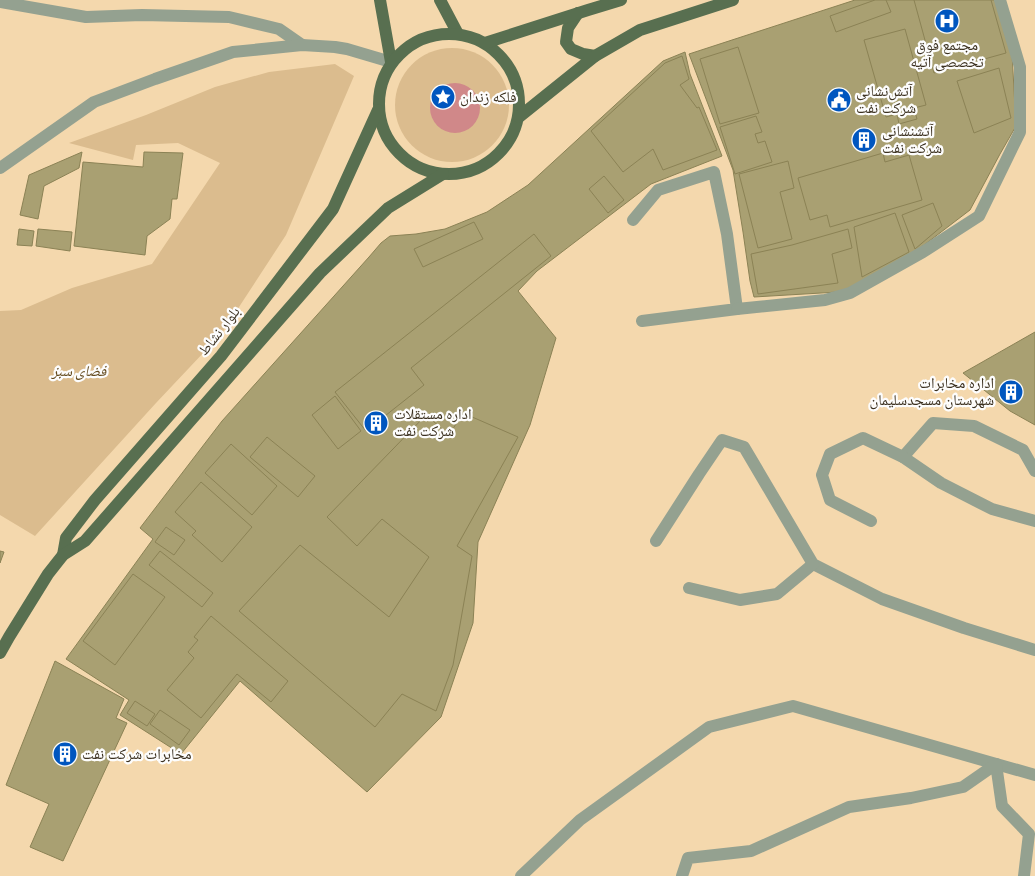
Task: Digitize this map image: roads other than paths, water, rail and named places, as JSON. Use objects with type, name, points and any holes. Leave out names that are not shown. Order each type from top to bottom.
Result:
[{"type":"main road","points":[[380,0],[391,62]]},
{"type":"main road","points":[[440,0],[458,34]]},
{"type":"main road","points":[[485,43],[621,0]]},
{"type":"main road","points":[[519,117],[595,56],[640,30],[733,0]]},
{"type":"main road","points":[[578,13],[568,28],[566,42],[571,49],[595,56]]},
{"type":"main road","points":[[439,34],[458,34],[485,43],[499,54],[510,67],[517,83],[520,100],[519,117],[514,133],[506,147],[494,159],[481,167],[466,173],[450,175],[424,171],[408,162],[388,140],[378,110],[379,93],[391,62],[404,50],[421,40],[439,34]]},
{"type":"main road","name":"بلوار نشاط","points":[[63,555],[66,538],[95,500],[221,356],[333,209],[378,110]]},
{"type":"main road","name":"بلوار نشاط","points":[[0,653],[63,555],[85,541],[320,274],[388,208],[443,174]]},
{"type":"street","points":[[642,322],[737,309],[824,300],[850,293],[923,252],[979,216],[1020,132],[1020,67],[1000,0]]},
{"type":"street","points":[[0,2],[86,17],[142,15],[229,17],[280,29],[302,45]]},
{"type":"street","points":[[0,168],[94,102],[232,52],[302,45],[347,49],[391,62]]},
{"type":"street","points":[[633,220],[658,190],[714,172],[727,234],[737,309]]},
{"type":"street","points":[[903,457],[933,423],[974,426],[1023,450],[1035,471]]},
{"type":"street","points":[[871,521],[830,500],[822,475],[830,454],[863,438],[903,457],[941,483],[992,510],[1035,521]]},
{"type":"street","points":[[656,541],[722,440],[744,447],[813,564],[882,599],[964,628],[1035,650]]},
{"type":"street","points":[[689,588],[740,600],[778,594],[813,564]]},
{"type":"street","points":[[521,876],[580,820],[709,727],[793,706],[1035,775]]},
{"type":"street","points":[[682,876],[688,858],[751,851],[849,807],[911,798],[963,787],[996,764]]},
{"type":"street","points":[[996,764],[1002,806],[1029,834],[1024,876]]},
{"type":"place","name":"مجتمع فوق تخصصی آتیه","points":[[947,21]]},
{"type":"place","name":"فلکه زندان","points":[[443,97]]},
{"type":"place","name":"آتش‌نشانی شرکت نفت","points":[[839,100]]},
{"type":"place","name":"آتشنشانی شرکت نفت","points":[[864,140]]},
{"type":"place","name":"اداره مخابرات شهرستان مسجدسلیمان","points":[[1011,392]]},
{"type":"place","name":"اداره مستقلات شرکت نفت","points":[[376,423]]},
{"type":"place","name":"مخابرات شرکت نفت","points":[[65,754]]},
{"type":"park label","name":"فضای سبز","points":[[79,371]]}]
